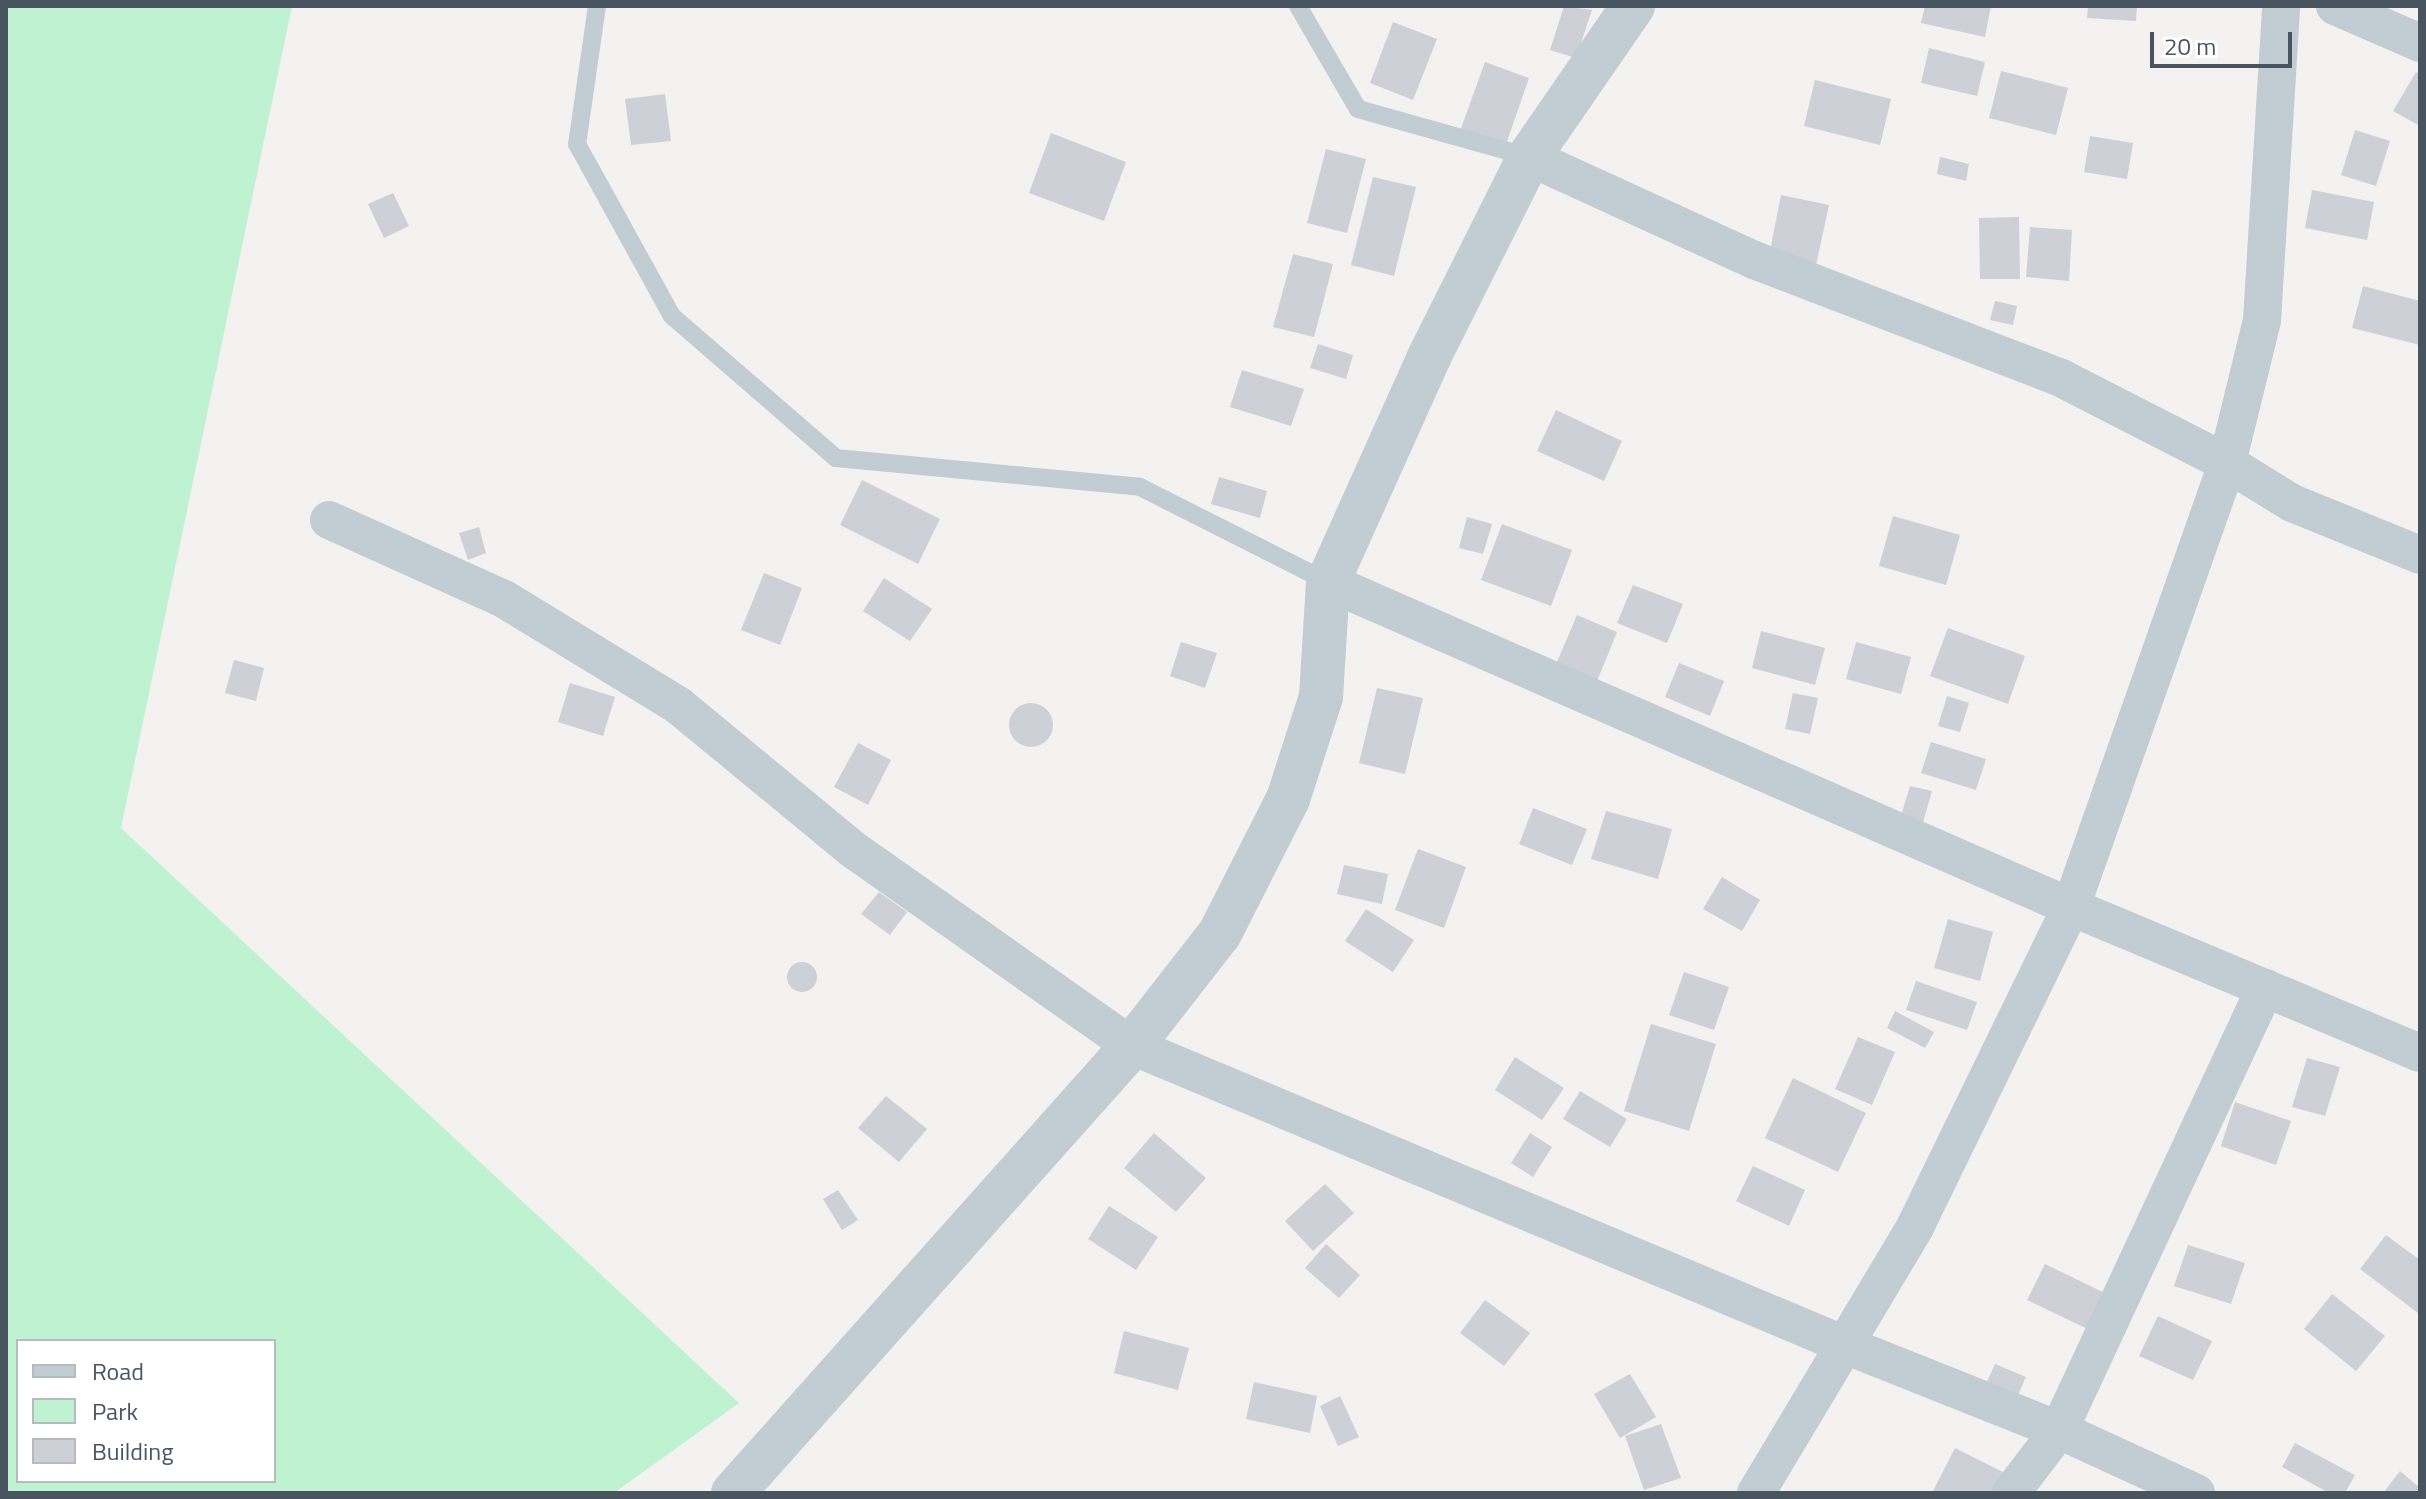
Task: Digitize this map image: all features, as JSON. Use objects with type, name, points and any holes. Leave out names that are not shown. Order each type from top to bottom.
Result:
[{"type":"street","points":[[733,1493],[1132,1046],[1220,933],[1288,799],[1321,697],[1328,582],[1429,357],[1529,157],[1633,6]]},
{"type":"street","points":[[1756,1493],[1915,1227],[2071,907],[2227,463],[2262,320],[2281,6]]},
{"type":"street","points":[[2335,6],[2420,43]]},
{"type":"street","points":[[1529,157],[1754,260],[2061,378],[2227,463],[2292,503],[2420,555]]},
{"type":"street","points":[[329,520],[504,599],[679,706],[851,848],[1132,1046],[1845,1345],[2059,1430],[2196,1493]]},
{"type":"street","points":[[1328,582],[2071,907],[2420,1053]]},
{"type":"street","points":[[2011,1493],[2059,1430],[2265,988]]},
{"type":"lane","points":[[597,6],[577,144],[672,316],[836,458],[1140,487],[1328,582]]},
{"type":"lane","points":[[1298,6],[1358,109],[1529,157]]},
{"type":"green space","points":[[6,6],[292,6],[121,828],[739,1403],[614,1493],[6,1493]]},
{"type":"building","points":[[1564,6],[1592,10],[1576,58],[1550,50]]},
{"type":"building","points":[[1925,6],[1991,6],[1985,37],[1921,23]]},
{"type":"building","points":[[2088,6],[2137,6],[2136,21],[2087,18]]},
{"type":"building","points":[[1393,22],[1437,39],[1413,100],[1370,83]]},
{"type":"building","points":[[1929,48],[1985,62],[1977,96],[1921,83]]},
{"type":"building","points":[[1485,62],[1529,78],[1504,150],[1459,134]]},
{"type":"building","points":[[2001,71],[2068,88],[2056,135],[1989,118]]},
{"type":"building","points":[[2416,72],[2420,75],[2420,126],[2393,111]]},
{"type":"building","points":[[1815,80],[1891,99],[1880,145],[1804,126]]},
{"type":"building","points":[[665,94],[671,141],[631,145],[625,99]]},
{"type":"building","points":[[2355,130],[2390,141],[2376,186],[2341,175]]},
{"type":"building","points":[[1051,133],[1126,162],[1104,221],[1029,193]]},
{"type":"building","points":[[2090,136],[2133,143],[2127,179],[2084,172]]},
{"type":"building","points":[[1326,149],[1366,159],[1347,233],[1307,223]]},
{"type":"building","points":[[1940,157],[1969,164],[1966,181],[1937,174]]},
{"type":"building","points":[[1373,177],[1416,187],[1394,276],[1351,265]]},
{"type":"building","points":[[2312,190],[2374,202],[2367,240],[2305,228]]},
{"type":"building","points":[[393,193],[409,226],[384,238],[368,204]]},
{"type":"building","points":[[1781,195],[1829,205],[1816,265],[1769,256]]},
{"type":"building","points":[[2019,217],[2020,279],[1980,279],[1979,218]]},
{"type":"building","points":[[2030,227],[2072,230],[2069,281],[2026,277]]},
{"type":"building","points":[[1293,254],[1333,264],[1314,337],[1273,327]]},
{"type":"building","points":[[2363,286],[2420,301],[2420,345],[2352,328]]},
{"type":"building","points":[[1995,301],[2017,306],[2013,325],[1990,320]]},
{"type":"building","points":[[1318,344],[1353,355],[1346,379],[1310,368]]},
{"type":"building","points":[[1242,370],[1304,389],[1291,426],[1230,407]]},
{"type":"building","points":[[1556,410],[1622,441],[1604,481],[1537,451]]},
{"type":"building","points":[[1219,477],[1267,491],[1260,518],[1211,504]]},
{"type":"building","points":[[862,480],[940,519],[918,564],[840,525]]},
{"type":"building","points":[[1893,516],[1960,535],[1946,585],[1879,566]]},
{"type":"building","points":[[1467,517],[1492,524],[1483,554],[1459,548]]},
{"type":"building","points":[[1502,524],[1572,550],[1551,606],[1481,580]]},
{"type":"building","points":[[479,527],[486,553],[468,560],[459,533]]},
{"type":"building","points":[[764,573],[802,588],[780,645],[741,630]]},
{"type":"building","points":[[884,578],[932,609],[910,641],[863,611]]},
{"type":"building","points":[[1633,585],[1683,604],[1667,643],[1617,623]]},
{"type":"building","points":[[1577,615],[1617,632],[1595,686],[1554,669]]},
{"type":"building","points":[[1948,628],[2025,656],[2008,704],[1930,676]]},
{"type":"building","points":[[1761,631],[1825,648],[1815,685],[1752,668]]},
{"type":"building","points":[[1181,642],[1217,653],[1205,688],[1170,676]]},
{"type":"building","points":[[1856,642],[1911,657],[1901,694],[1846,679]]},
{"type":"building","points":[[234,660],[264,668],[256,701],[225,693]]},
{"type":"building","points":[[1679,663],[1724,681],[1710,716],[1665,697]]},
{"type":"building","points":[[570,683],[615,697],[603,736],[558,722]]},
{"type":"building","points":[[1377,688],[1423,698],[1405,774],[1359,763]]},
{"type":"building","points":[[1793,693],[1818,698],[1810,734],[1785,729]]},
{"type":"building","points":[[1947,696],[1969,703],[1960,732],[1938,726]]},
{"type":"building","points":[[1031,703],[1047,709],[1053,725],[1047,741],[1031,747],[1015,741],[1009,725],[1015,709]]},
{"type":"building","points":[[1931,742],[1986,759],[1976,790],[1921,773]]},
{"type":"building","points":[[858,743],[891,760],[868,805],[834,787]]},
{"type":"building","points":[[1910,786],[1932,791],[1922,826],[1900,819]]},
{"type":"building","points":[[1533,808],[1587,829],[1572,865],[1519,844]]},
{"type":"building","points":[[1606,811],[1672,829],[1658,879],[1591,859]]},
{"type":"building","points":[[1418,849],[1466,867],[1444,928],[1395,910]]},
{"type":"building","points":[[1344,865],[1388,874],[1382,904],[1337,894]]},
{"type":"building","points":[[1722,877],[1760,900],[1742,931],[1703,909]]},
{"type":"building","points":[[879,892],[907,912],[890,935],[861,914]]},
{"type":"building","points":[[1366,909],[1414,940],[1393,972],[1345,941]]},
{"type":"building","points":[[1948,919],[1993,932],[1980,981],[1934,968]]},
{"type":"building","points":[[802,962],[813,966],[817,977],[813,988],[802,992],[791,988],[787,977],[791,966]]},
{"type":"building","points":[[1684,972],[1729,987],[1714,1030],[1669,1015]]},
{"type":"building","points":[[1916,981],[1977,1002],[1967,1030],[1906,1010]]},
{"type":"building","points":[[1895,1011],[1934,1032],[1925,1048],[1887,1028]]},
{"type":"building","points":[[1651,1024],[1716,1044],[1689,1131],[1624,1111]]},
{"type":"building","points":[[1858,1037],[1895,1052],[1872,1105],[1835,1089]]},
{"type":"building","points":[[1515,1057],[1564,1088],[1542,1120],[1495,1090]]},
{"type":"building","points":[[2307,1058],[2340,1067],[2325,1116],[2292,1107]]},
{"type":"building","points":[[1793,1078],[1866,1113],[1838,1172],[1765,1138]]},
{"type":"building","points":[[1580,1091],[1627,1119],[1610,1147],[1563,1119]]},
{"type":"building","points":[[886,1096],[927,1129],[899,1162],[858,1128]]},
{"type":"building","points":[[2235,1102],[2291,1121],[2276,1165],[2221,1146]]},
{"type":"building","points":[[1154,1133],[1206,1178],[1176,1212],[1124,1168]]},
{"type":"building","points":[[1530,1133],[1552,1147],[1533,1177],[1511,1163]]},
{"type":"building","points":[[1753,1166],[1805,1190],[1789,1226],[1736,1201]]},
{"type":"building","points":[[1325,1184],[1354,1213],[1313,1251],[1285,1221]]},
{"type":"building","points":[[838,1190],[858,1220],[842,1230],[823,1199]]},
{"type":"building","points":[[1109,1206],[1158,1237],[1136,1270],[1088,1239]]},
{"type":"building","points":[[2386,1235],[2420,1260],[2418,1313],[2360,1269]]},
{"type":"building","points":[[1326,1244],[1360,1275],[1339,1298],[1305,1268]]},
{"type":"building","points":[[2188,1245],[2245,1263],[2231,1304],[2174,1286]]},
{"type":"building","points":[[2045,1264],[2113,1297],[2096,1333],[2027,1300]]},
{"type":"building","points":[[2332,1294],[2385,1336],[2356,1371],[2304,1329]]},
{"type":"building","points":[[1485,1300],[1530,1333],[1504,1366],[1460,1333]]},
{"type":"building","points":[[2158,1316],[2212,1341],[2193,1380],[2139,1356]]},
{"type":"building","points":[[1124,1331],[1189,1348],[1178,1390],[1114,1373]]},
{"type":"building","points":[[1995,1364],[2026,1377],[2017,1397],[1986,1384]]},
{"type":"building","points":[[1630,1374],[1656,1417],[1620,1438],[1594,1394]]},
{"type":"building","points":[[1254,1382],[1317,1396],[1310,1433],[1246,1419]]},
{"type":"building","points":[[1340,1396],[1359,1437],[1338,1446],[1320,1406]]},
{"type":"building","points":[[1661,1424],[1681,1478],[1644,1490],[1625,1436]]},
{"type":"building","points":[[2295,1443],[2355,1475],[2345,1493],[2329,1493],[2282,1467]]},
{"type":"building","points":[[1955,1448],[2005,1473],[1995,1493],[1932,1493]]},
{"type":"building","points":[[2400,1471],[2420,1488],[2418,1493],[2383,1493]]}]
